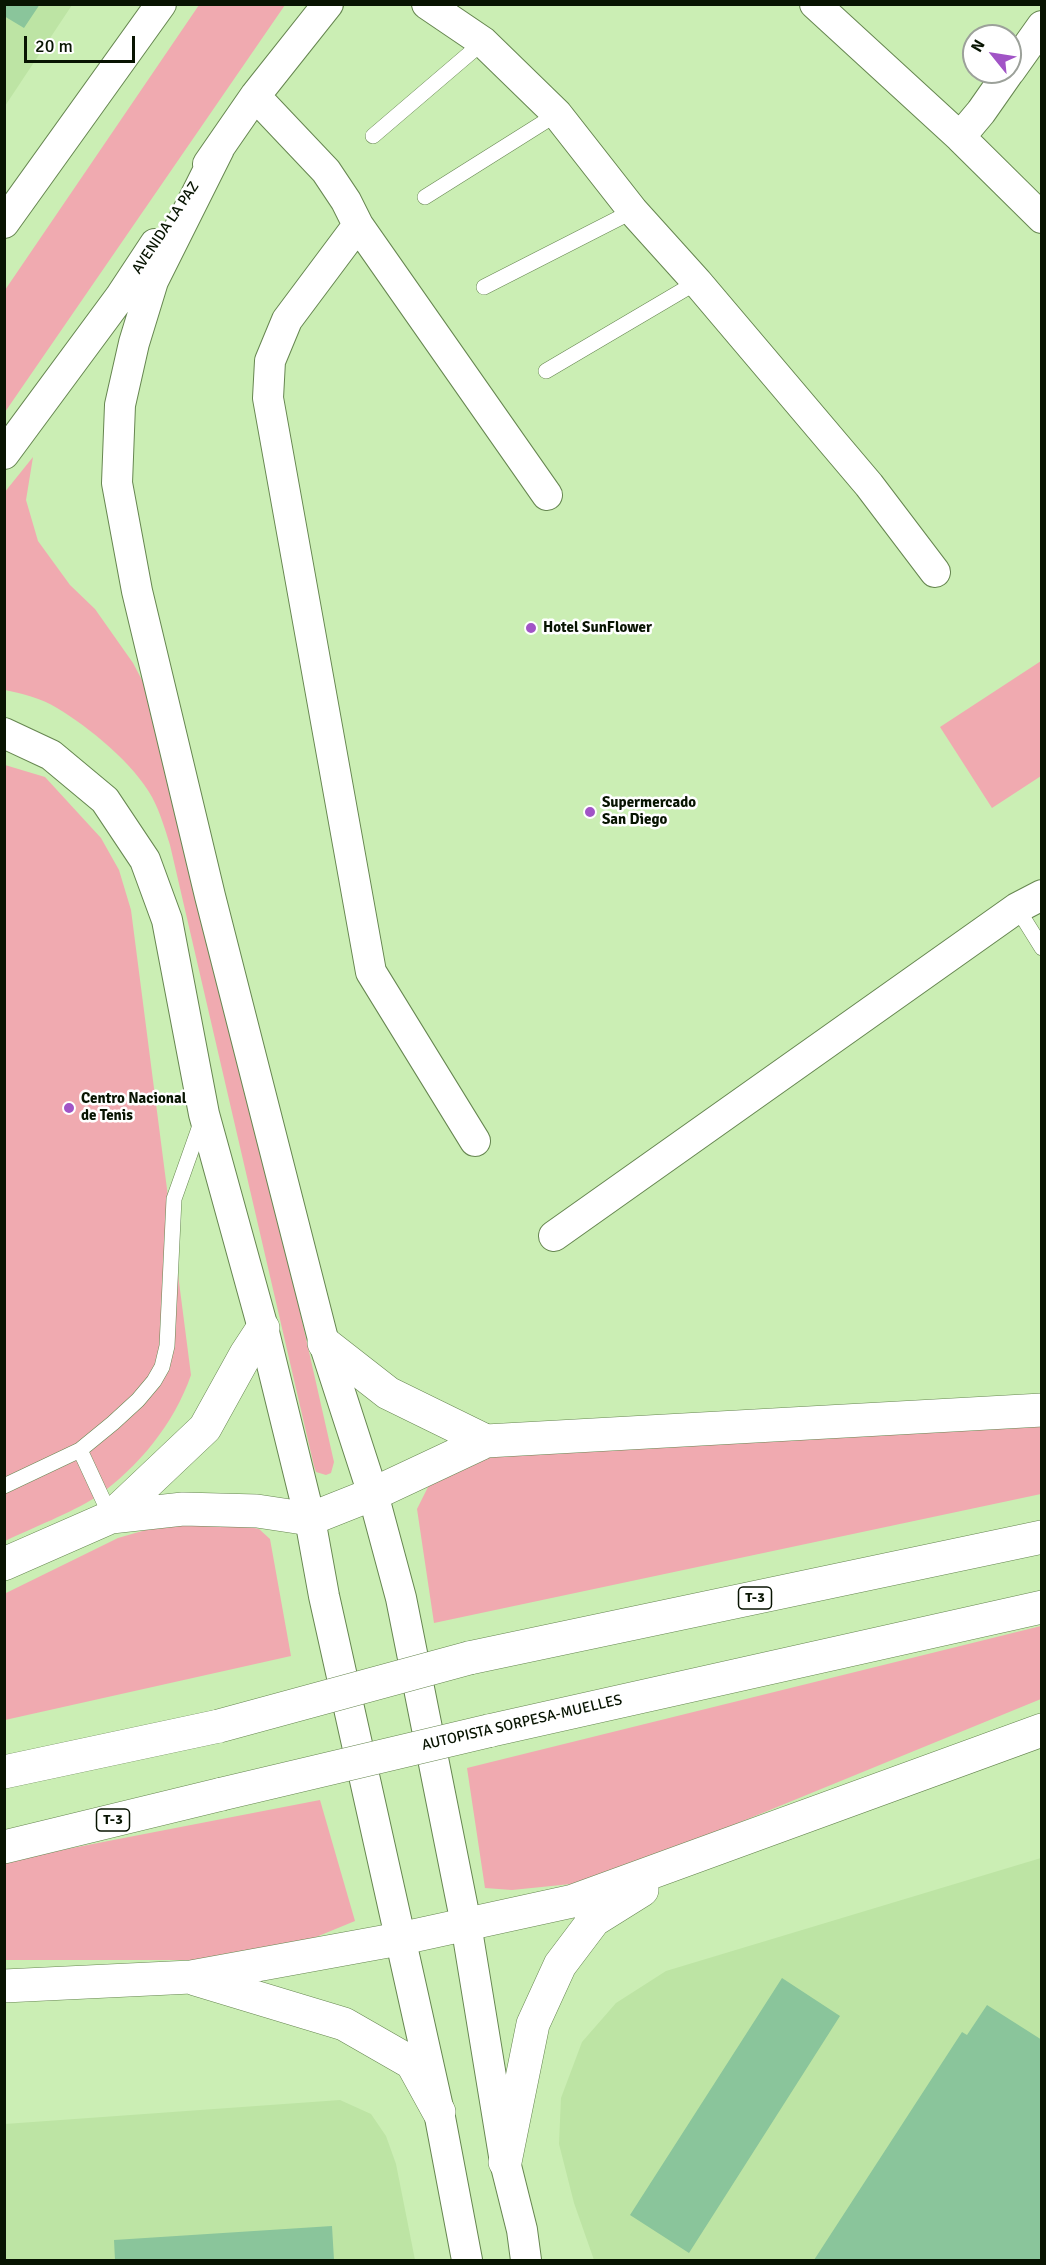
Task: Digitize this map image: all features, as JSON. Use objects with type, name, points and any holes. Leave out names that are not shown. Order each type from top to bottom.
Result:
[{"type":"main road","points":[[111,1517],[205,1428],[263,1328]]},
{"type":"main road","points":[[324,1343],[388,1393],[486,1441]]},
{"type":"main road","points":[[4,1564],[111,1517],[183,1509],[257,1511],[310,1519],[373,1494],[486,1441],[1041,1410]]},
{"type":"main road","name":"T-3","points":[[4,1772],[219,1726],[469,1658],[1041,1537]]},
{"type":"main road","name":"AUTOPISTA SORPESA-MUELLES","points":[[4,1847],[488,1731],[1041,1607]]},
{"type":"main road","points":[[4,1986],[191,1977],[399,1940],[573,1901],[1041,1730]]},
{"type":"main road","points":[[505,2162],[533,2024],[560,1965],[594,1920],[698,1856]]},
{"type":"main road","points":[[191,1977],[344,2024],[412,2063],[439,2112]]},
{"type":"street","points":[[4,223],[161,4]]},
{"type":"street","name":"AVENIDA LA PAZ","points":[[4,454],[120,297],[255,96],[328,4]]},
{"type":"street","points":[[427,4],[483,42],[557,114],[633,211],[697,282],[869,485],[935,572]]},
{"type":"street","points":[[815,4],[960,137],[1041,218]]},
{"type":"street","points":[[1022,54],[1041,26]]},
{"type":"street","points":[[960,137],[1001,84]]},
{"type":"street","points":[[255,96],[326,171],[346,201],[358,225],[547,495]]},
{"type":"street","points":[[219,148],[153,281],[134,343],[120,405],[117,483],[137,591],[194,830],[324,1343],[373,1494],[401,1598],[466,1924],[505,2162],[522,2230],[526,2260]]},
{"type":"street","points":[[358,225],[287,320],[270,361],[268,398],[371,972],[475,1141]]},
{"type":"street","points":[[4,733],[51,755],[105,800],[145,860],[167,920],[204,1114],[263,1328],[310,1519],[324,1596],[439,2112],[467,2260]]},
{"type":"street","points":[[554,1236],[1029,902]]},
{"type":"street","points":[[522,2230],[536,2260]]},
{"type":"lane","points":[[374,136],[483,42]]},
{"type":"lane","points":[[425,197],[557,114]]},
{"type":"lane","points":[[484,288],[633,211]]},
{"type":"lane","points":[[546,371],[697,282]]},
{"type":"lane","points":[[1029,902],[1041,948]]},
{"type":"lane","points":[[4,1486],[80,1450],[138,1400],[162,1367],[167,1347],[174,1198],[204,1114]]},
{"type":"lane","points":[[80,1450],[111,1517]]},
{"type":"shaded area","points":[[5,5],[72,5],[5,106]]},
{"type":"shaded area","points":[[199,5],[285,5],[5,412],[5,290]]},
{"type":"shaded area","points":[[33,457],[26,500],[38,541],[70,585],[95,609],[133,663],[152,699],[185,805],[334,1462],[331,1473],[326,1475],[316,1472],[314,1466],[170,845],[162,821],[144,784],[110,747],[70,716],[51,705],[5,690],[4,493]]},
{"type":"shaded area","points":[[1041,661],[1041,776],[992,808],[940,727]]},
{"type":"shaded area","name":"Centro Nacional de Tenis","points":[[5,765],[45,777],[101,838],[119,870],[131,910],[191,1375],[165,1427],[153,1444],[126,1473],[86,1503],[5,1541]]},
{"type":"shaded area","points":[[1041,1416],[1041,1494],[434,1623],[417,1509],[428,1487],[441,1472],[477,1452]]},
{"type":"shaded area","points":[[236,1524],[259,1529],[270,1539],[291,1656],[5,1720],[4,1594],[118,1538],[163,1525]]},
{"type":"shaded area","points":[[1041,1626],[1041,1699],[677,1848],[571,1884],[512,1890],[485,1888],[467,1768]]},
{"type":"shaded area","points":[[320,1800],[355,1921],[299,1944],[214,1960],[5,1960],[5,1861]]},
{"type":"shaded area","points":[[1041,1858],[1041,2260],[594,2260],[574,2203],[559,2144],[561,2098],[582,2042],[616,2003],[666,1971]]},
{"type":"shaded area","points":[[340,2100],[371,2114],[386,2136],[396,2164],[415,2260],[5,2260],[5,2124]]},
{"type":"building","points":[[4,4],[40,4],[24,28],[4,16]]},
{"type":"building","points":[[782,1978],[840,2016],[689,2253],[630,2215]]},
{"type":"building","points":[[987,2005],[1042,2040],[1042,2260],[814,2260],[962,2032],[967,2035]]},
{"type":"building","points":[[332,2226],[334,2260],[115,2260],[114,2240]]},
{"type":"place","name":"Hotel SunFlower","points":[[531,628]]},
{"type":"place","name":"Supermercado San Diego","points":[[590,812]]},
{"type":"place","name":"Centro Nacional de Tenis","points":[[69,1108]]}]
